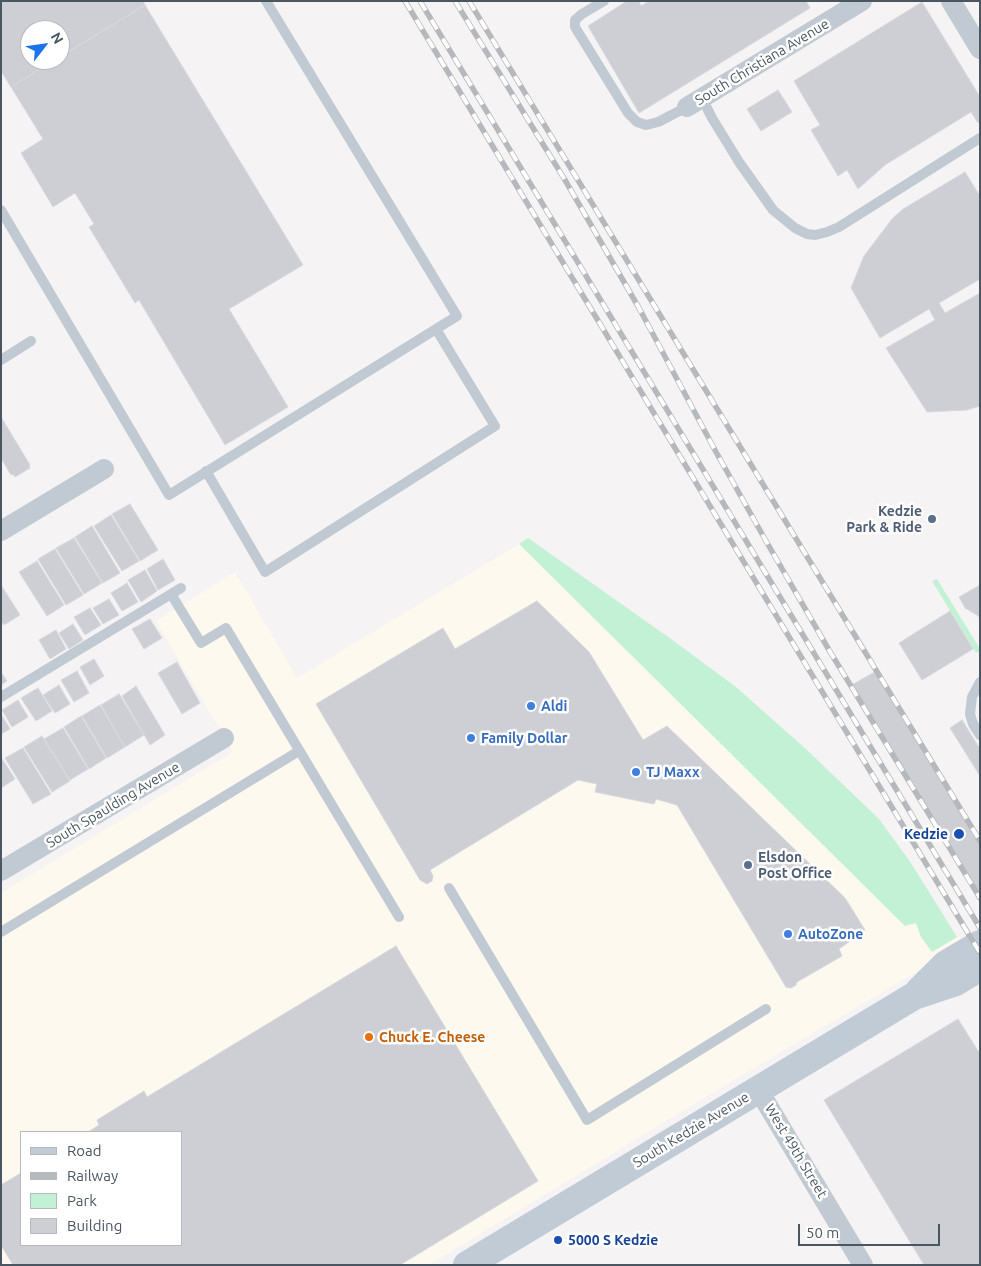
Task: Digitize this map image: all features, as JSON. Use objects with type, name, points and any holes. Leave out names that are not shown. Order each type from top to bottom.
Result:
[{"type":"main road","name":"South Kedzie Avenue","points":[[914,996],[946,964],[980,944]]},
{"type":"main road","name":"South Kedzie Avenue","points":[[467,1265],[914,996],[956,982],[980,967]]},
{"type":"street","name":"South Christiana Avenue","points":[[694,103],[862,1]]},
{"type":"street","points":[[952,1],[980,49]]},
{"type":"street","points":[[1,531],[104,469]]},
{"type":"street","name":"South Spaulding Avenue","points":[[1,871],[224,738]]},
{"type":"street","name":"West 49th Street","points":[[758,1089],[863,1265]]},
{"type":"lane","points":[[1,210],[169,495],[457,316],[266,1]]},
{"type":"lane","points":[[604,1],[575,20],[575,27],[628,113],[637,122],[646,125],[658,122],[694,103],[712,118],[773,210],[795,228],[807,234],[815,235],[839,227],[980,138]]},
{"type":"lane","points":[[206,472],[264,572],[495,426],[436,329]]},
{"type":"lane","points":[[1,360],[31,341]]},
{"type":"lane","points":[[1,697],[181,588]]},
{"type":"lane","points":[[171,594],[201,644],[226,628],[399,918]]},
{"type":"lane","points":[[980,682],[972,697],[970,714],[973,724],[980,735]]},
{"type":"lane","points":[[1,932],[300,751]]},
{"type":"lane","points":[[448,888],[587,1120],[766,1010]]},
{"type":"shaded area","points":[[519,544],[905,926],[915,923],[921,937],[932,952],[959,936],[964,944],[752,1069],[429,1265],[1,1265],[1,893],[233,752],[156,621],[235,572],[297,678]]},
{"type":"green space","points":[[528,538],[736,687],[807,750],[879,819],[911,863],[957,937],[932,952],[921,937],[916,923],[905,926],[519,544]]},
{"type":"green space","points":[[937,579],[980,651],[976,653],[932,581]]},
{"type":"building","points":[[1,1],[143,1],[145,5],[70,51],[70,20],[20,20],[20,70],[39,70],[11,87],[1,71]]},
{"type":"building","points":[[627,1],[639,1],[641,6],[649,1],[806,1],[810,8],[639,113],[588,26]]},
{"type":"building","points":[[922,2],[980,97],[980,121],[978,123],[971,112],[885,165],[858,189],[847,170],[838,176],[811,130],[820,125],[794,81]]},
{"type":"building","points":[[145,5],[303,265],[229,309],[288,407],[225,445],[139,300],[135,303],[89,227],[94,224],[75,193],[53,207],[21,153],[43,139],[11,87],[39,70],[70,70],[70,51]]},
{"type":"building","points":[[778,90],[792,112],[761,131],[747,109]]},
{"type":"building","points":[[965,172],[980,196],[980,279],[939,303],[945,313],[980,293],[980,406],[967,410],[927,412],[886,348],[935,320],[929,309],[880,338],[851,288],[864,256],[892,219],[903,209]]},
{"type":"building","points":[[1,417],[30,465],[30,468],[15,477],[13,474],[11,475],[1,458]]},
{"type":"building","points":[[130,504],[158,550],[140,561],[112,514]]},
{"type":"building","points":[[111,515],[139,561],[122,571],[94,526]]},
{"type":"building","points":[[92,526],[120,573],[103,583],[75,537]]},
{"type":"building","points":[[74,538],[102,583],[84,594],[56,548]]},
{"type":"building","points":[[55,549],[83,595],[66,605],[38,559]]},
{"type":"building","points":[[163,559],[175,580],[158,590],[147,569]]},
{"type":"building","points":[[37,561],[64,605],[47,616],[19,572]]},
{"type":"building","points":[[145,570],[157,591],[141,602],[128,580]]},
{"type":"building","points":[[127,583],[138,602],[122,611],[111,593]]},
{"type":"building","points":[[1,585],[20,615],[4,625],[1,621]]},
{"type":"building","points":[[980,585],[980,617],[965,608],[959,597]]},
{"type":"building","points":[[109,599],[119,615],[103,624],[93,608]]},
{"type":"building","points":[[537,601],[589,652],[643,740],[667,726],[845,898],[865,930],[839,949],[842,956],[797,982],[791,988],[786,987],[677,805],[656,799],[654,804],[595,792],[597,784],[578,780],[430,870],[433,876],[432,881],[427,884],[420,880],[316,704],[443,628],[455,649]]},
{"type":"building","points":[[90,608],[101,625],[85,635],[74,617]]},
{"type":"building","points":[[950,611],[973,649],[922,680],[899,643]]},
{"type":"building","points":[[150,619],[162,638],[144,649],[132,629]]},
{"type":"building","points":[[73,624],[83,640],[69,649],[59,633]]},
{"type":"building","points":[[56,630],[66,649],[50,659],[39,640]]},
{"type":"building","points":[[94,659],[104,676],[90,685],[80,667]]},
{"type":"building","points":[[177,662],[200,703],[182,714],[158,673]]},
{"type":"building","points":[[878,670],[980,839],[980,900],[850,686]]},
{"type":"building","points":[[77,671],[89,693],[74,702],[61,680]]},
{"type":"building","points":[[1,672],[7,681],[1,685]]},
{"type":"building","points":[[59,685],[70,704],[55,713],[43,695]]},
{"type":"building","points":[[136,686],[165,735],[150,745],[122,696]]},
{"type":"building","points":[[38,688],[52,711],[36,721],[21,698]]},
{"type":"building","points":[[119,694],[144,735],[125,747],[101,705]]},
{"type":"building","points":[[18,700],[28,717],[12,727],[2,710]]},
{"type":"building","points":[[100,705],[125,747],[107,758],[82,716]]},
{"type":"building","points":[[1,714],[10,729],[1,734]]},
{"type":"building","points":[[81,716],[106,758],[89,769],[64,727]]},
{"type":"building","points":[[962,720],[980,749],[980,776],[950,728]]},
{"type":"building","points":[[63,728],[88,769],[70,780],[44,739]]},
{"type":"building","points":[[42,736],[70,781],[52,792],[24,747]]},
{"type":"building","points":[[23,748],[51,794],[33,804],[5,758]]},
{"type":"building","points":[[1,757],[15,779],[1,788]]},
{"type":"building","points":[[396,946],[538,1181],[400,1265],[13,1265],[1,1245],[1,1185],[20,1174],[20,1246],[182,1246],[182,1131],[90,1131],[99,1125],[97,1120],[144,1091],[147,1097]]},
{"type":"building","points":[[958,1019],[980,1054],[980,1265],[924,1265],[824,1100]]},
{"type":"railway","points":[[405,1],[980,953]]},
{"type":"railway","points":[[420,1],[980,928]]},
{"type":"railway","points":[[455,1],[565,180],[639,308],[716,452],[829,650],[980,898]]},
{"type":"railway","points":[[469,1],[980,841]]},
{"type":"place","name":"Kedzie Park & Ride","points":[[932,519]]},
{"type":"place","name":"Aldi","points":[[531,706]]},
{"type":"place","name":"Family Dollar","points":[[471,738]]},
{"type":"place","name":"TJ Maxx","points":[[636,772]]},
{"type":"place","name":"Kedzie","points":[[959,834]]},
{"type":"place","name":"Elsdon Post Office","points":[[748,865]]},
{"type":"place","name":"AutoZone","points":[[788,934]]},
{"type":"place","name":"Chuck E. Cheese","points":[[369,1037]]},
{"type":"place","name":"5000 S Kedzie","points":[[558,1240]]}]
